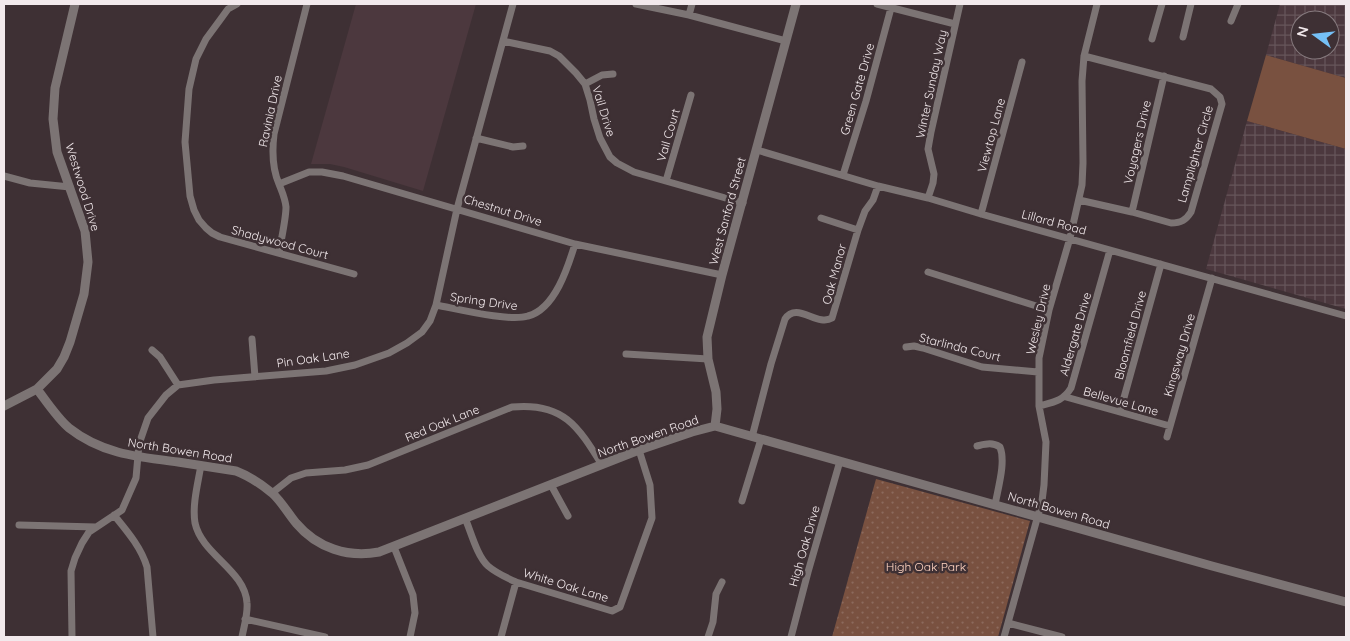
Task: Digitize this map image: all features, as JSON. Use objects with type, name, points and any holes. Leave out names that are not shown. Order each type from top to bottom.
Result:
[{"type":"street","name":"Westwood Drive","points":[[4,406],[37,389],[57,369],[64,357],[84,294],[88,262],[85,231],[57,152],[53,105],[58,68],[75,4]]},
{"type":"street","name":"Shadywood Court","points":[[237,4],[228,9],[201,47],[189,89],[185,142],[192,202],[199,220],[212,233],[220,237],[354,274]]},
{"type":"street","name":"Ravinia Drive","points":[[279,253],[286,208],[273,163],[274,134],[307,4]]},
{"type":"street","name":"Pin Oak Lane","points":[[178,385],[326,370],[355,364],[389,352],[422,332],[430,321],[436,305],[457,209],[513,4]]},
{"type":"street","points":[[636,4],[689,15],[786,41]]},
{"type":"street","points":[[689,15],[692,4]]},
{"type":"street","name":"West Sanford Street","points":[[715,426],[716,392],[708,359],[707,337],[722,275],[796,4]]},
{"type":"street","points":[[877,4],[955,24]]},
{"type":"street","name":"Winter Sunday Way","points":[[928,198],[934,174],[928,149],[960,4]]},
{"type":"street","name":"Wesley Drive","points":[[1004,637],[1038,516],[1044,485],[1046,442],[1039,406],[1039,358],[1049,310],[1079,200],[1083,163],[1082,81],[1084,56],[1097,4]]},
{"type":"street","points":[[1152,39],[1162,4]]},
{"type":"street","points":[[1183,37],[1191,4]]},
{"type":"street","points":[[1232,21],[1238,4]]},
{"type":"street","name":"Green Gate Drive","points":[[844,175],[891,8]]},
{"type":"street","name":"Vail Drive","points":[[503,41],[550,52],[559,56],[585,84],[600,138],[610,157],[617,163],[634,172],[743,203]]},
{"type":"street","name":"Lamplighter Circle","points":[[1079,200],[1171,223],[1184,221],[1191,212],[1222,104],[1220,97],[1211,89],[1084,56]]},
{"type":"street","name":"Viewtop Lane","points":[[981,214],[1022,62]]},
{"type":"street","points":[[585,84],[602,75],[613,74]]},
{"type":"street","name":"Voyagers Drive","points":[[1132,212],[1164,76]]},
{"type":"street","name":"Vail Court","points":[[666,181],[691,95]]},
{"type":"street","points":[[476,138],[513,148],[523,146]]},
{"type":"street","name":"Lillard Road","points":[[757,150],[878,186],[928,198],[1346,316]]},
{"type":"street","name":"Chestnut Drive","points":[[279,184],[309,172],[322,172],[343,176],[575,244],[722,275]]},
{"type":"street","points":[[4,176],[30,183],[70,187]]},
{"type":"street","name":"Oak Manor","points":[[756,438],[771,364],[785,318],[787,315],[796,312],[824,321],[832,318],[858,230],[878,186]]},
{"type":"street","points":[[821,218],[858,230]]},
{"type":"street","name":"Spring Drive","points":[[436,305],[514,318],[528,317],[549,301],[560,285],[575,244]]},
{"type":"street","name":"Aldergate Drive","points":[[1066,397],[1071,388],[1110,250]]},
{"type":"street","name":"Bloomfield Drive","points":[[1120,412],[1161,264]]},
{"type":"street","points":[[928,272],[1049,310]]},
{"type":"street","name":"Kingsway Drive","points":[[1167,437],[1212,278]]},
{"type":"street","points":[[252,339],[255,377]]},
{"type":"street","name":"Starlinda Court","points":[[906,347],[923,348],[982,367],[1038,372]]},
{"type":"street","points":[[72,637],[71,572],[82,543],[89,532],[122,510],[136,478],[140,444],[148,418],[178,385],[160,357],[152,350]]},
{"type":"street","points":[[626,354],[708,359]]},
{"type":"street","name":"North Bowen Road","points":[[37,389],[68,426],[84,438],[107,450],[138,457],[236,471],[246,475],[272,493],[297,524],[310,536],[334,550],[352,554],[379,552],[394,547],[639,450],[715,426],[1346,602]]},
{"type":"street","points":[[1039,406],[1056,402],[1066,397]]},
{"type":"street","name":"Bellevue Lane","points":[[1066,397],[1170,426]]},
{"type":"street","name":"Red Oak Lane","points":[[272,493],[291,478],[306,473],[345,470],[368,465],[512,407],[526,406],[544,409],[560,415],[574,424],[585,437],[602,465]]},
{"type":"street","points":[[742,501],[756,438]]},
{"type":"street","points":[[977,446],[995,444],[1002,451],[1001,473],[995,504]]},
{"type":"street","name":"White Oak Lane","points":[[465,518],[480,554],[487,565],[503,576],[516,582],[612,611],[620,607],[652,518],[650,485],[639,450]]},
{"type":"street","name":"High Oak Drive","points":[[790,637],[840,461]]},
{"type":"street","points":[[201,465],[194,507],[195,522],[204,543],[237,579],[245,592],[247,603],[242,637]]},
{"type":"street","points":[[552,485],[568,516]]},
{"type":"street","points":[[114,516],[135,541],[145,560],[154,637]]},
{"type":"street","points":[[18,525],[96,527]]},
{"type":"street","points":[[394,547],[413,595],[415,613],[410,637]]},
{"type":"street","points":[[501,637],[516,582]]},
{"type":"street","points":[[708,637],[713,622],[716,594],[722,582]]},
{"type":"street","points":[[245,619],[325,637]]},
{"type":"street","points":[[1008,623],[1062,637]]},
{"type":"shaded area","points":[[356,4],[476,4],[423,191],[344,167],[330,164],[311,164]]},
{"type":"shaded area","points":[[1280,4],[1346,4],[1346,78],[1266,55]]},
{"type":"shaded area","points":[[1247,121],[1346,149],[1346,309],[1206,269]]},
{"type":"green space","points":[[1266,55],[1346,78],[1346,149],[1247,121]]},
{"type":"green space","name":"High Oak Park","points":[[876,479],[1030,521],[998,637],[832,637]]}]
